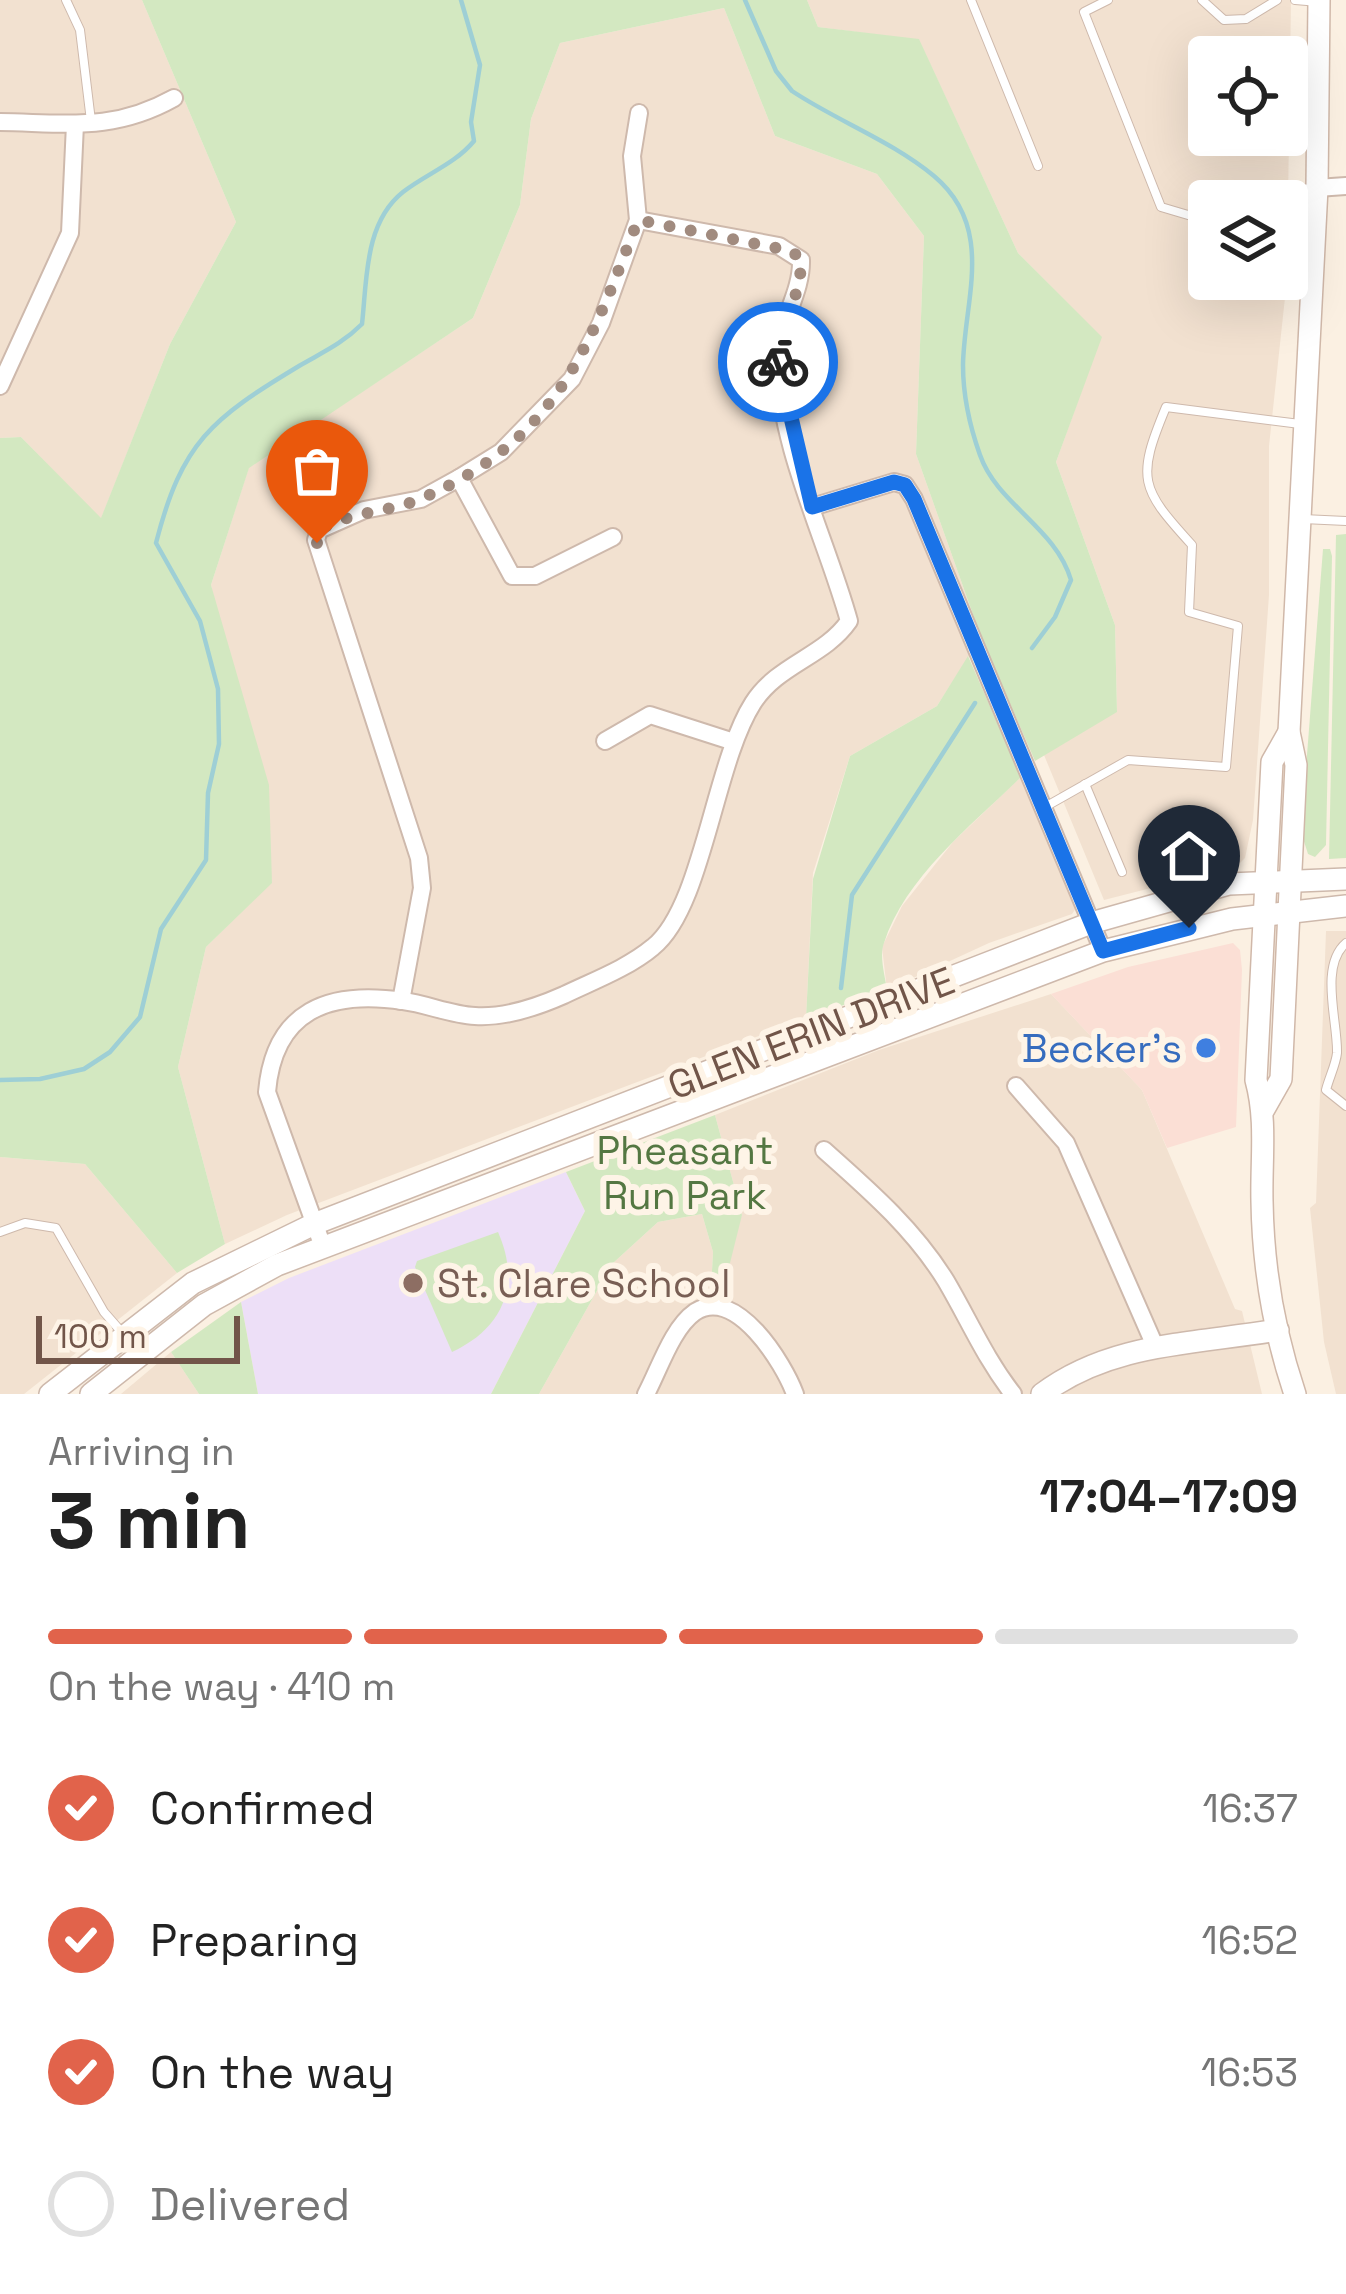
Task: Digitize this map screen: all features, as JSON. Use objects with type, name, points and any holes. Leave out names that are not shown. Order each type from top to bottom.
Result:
[{"type":"street","points":[[1264,1109],[1281,1079],[1295,765],[1289,732],[1317,188],[1321,1]]},
{"type":"street","points":[[0,122],[135,120],[174,98]]},
{"type":"street","points":[[401,1000],[422,888],[419,858],[316,540],[328,524],[364,510],[421,500],[501,452],[572,379],[601,322],[638,220],[632,155],[639,113]]},
{"type":"street","points":[[0,386],[70,233],[83,124]]},
{"type":"street","points":[[1317,188],[1346,186]]},
{"type":"street","points":[[323,1247],[267,1092],[269,1067],[293,1023],[313,1005],[401,1000],[477,1016],[536,1007],[653,947],[669,931],[681,905],[734,742],[770,680],[838,636],[849,621],[812,507],[778,365],[779,333],[801,277],[801,260],[778,246],[638,220]]},
{"type":"street","points":[[459,478],[512,575],[535,576],[613,538]]},
{"type":"street","points":[[812,507],[894,482],[905,485],[1103,951]]},
{"type":"street","points":[[605,741],[650,715],[734,742]]},
{"type":"street","points":[[1289,732],[1272,762],[1256,1080],[1264,1109],[1264,1248],[1294,1394]]},
{"type":"street","name":"GLEN ERIN DRIVE","points":[[50,1394],[193,1283],[236,1258],[314,1224],[1091,922],[1229,884],[1346,879]]},
{"type":"street","name":"GLEN ERIN DRIVE","points":[[91,1394],[190,1316],[250,1278],[323,1247],[1103,951],[1264,915],[1346,906]]},
{"type":"street","points":[[1016,1086],[1066,1143],[1155,1346]]},
{"type":"street","points":[[824,1150],[916,1238],[947,1283],[981,1353],[1013,1394]]},
{"type":"street","points":[[646,1394],[684,1323],[698,1310],[716,1307],[742,1319],[776,1355],[795,1394]]},
{"type":"street","points":[[1042,1394],[1092,1363],[1155,1346],[1278,1330]]},
{"type":"lane","points":[[67,0],[80,30],[83,124]]},
{"type":"lane","points":[[971,0],[1038,166]]},
{"type":"lane","points":[[1108,0],[1084,12],[1161,207],[1188,214]]},
{"type":"lane","points":[[1202,0],[1224,20],[1246,19],[1277,0]]},
{"type":"lane","points":[[1295,0],[1321,1]]},
{"type":"lane","points":[[1308,189],[1317,188]]},
{"type":"lane","points":[[1043,807],[1128,760],[1226,767],[1238,626],[1189,613],[1192,544],[1152,501],[1144,458],[1166,407],[1306,424]]},
{"type":"lane","points":[[1302,519],[1346,520]]},
{"type":"lane","points":[[1085,784],[1122,872]]},
{"type":"lane","points":[[1346,944],[1335,958],[1337,1054],[1327,1090],[1346,1106]]},
{"type":"lane","points":[[0,1232],[25,1223],[56,1228],[79,1274],[140,1353]]},
{"type":"shaded area","points":[[0,0],[142,0],[236,222],[170,344],[101,519],[21,437],[0,438]]},
{"type":"shaded area","points":[[807,0],[1291,0],[1290,36],[1188,36],[1188,156],[1289,156],[1288,180],[1188,180],[1188,300],[1285,300],[1269,446],[1269,595],[1253,820],[1245,858],[1237,866],[1104,900],[1044,755],[1117,711],[1115,625],[1056,462],[1101,337],[1018,253],[919,40],[818,27]]},
{"type":"shaded area","points":[[724,8],[775,136],[877,174],[924,236],[916,454],[981,637],[937,706],[850,756],[813,873],[806,1018],[287,1215],[225,1244],[178,1067],[206,947],[272,882],[211,585],[249,467],[473,318],[520,205],[531,119],[560,43]]},
{"type":"shaded area","points":[[1021,777],[1076,908],[1072,914],[989,943],[887,990],[882,947],[902,906],[953,842]]},
{"type":"shaded area","points":[[1326,931],[1346,931],[1346,1394],[1336,1394],[1324,1342],[1310,1208],[1316,1203]]},
{"type":"shaded area","points":[[1233,943],[1240,950],[1242,970],[1236,1127],[1167,1148],[1142,1090],[1051,994],[1128,967]]},
{"type":"shaded area","points":[[1051,994],[1142,1090],[1235,1309],[1242,1311],[1262,1394],[539,1394],[612,1264],[658,1222],[702,1214],[713,1252],[711,1289],[742,1215],[715,1115],[879,1050]]},
{"type":"shaded area","points":[[0,1157],[85,1164],[177,1273],[24,1394],[0,1394]]},
{"type":"shaded area","name":"St. Clare School","points":[[566,1172],[585,1211],[491,1394],[258,1394],[241,1302],[289,1278]]},
{"type":"shaded area","points":[[171,1352],[199,1394],[121,1394]]},
{"type":"green space","points":[[142,0],[807,0],[818,27],[919,39],[1018,253],[1102,337],[1056,462],[1115,625],[1117,712],[1035,761],[981,637],[916,454],[924,236],[877,174],[775,136],[724,8],[560,43],[531,119],[520,205],[473,318],[249,468],[211,585],[269,785],[272,883],[206,947],[178,1067],[225,1244],[177,1273],[85,1164],[0,1157],[0,438],[21,437],[101,518],[170,344],[236,222]]},
{"type":"green space","points":[[1346,534],[1346,858],[1329,859],[1336,535]]},
{"type":"green space","points":[[1323,549],[1330,549],[1332,556],[1326,845],[1315,857],[1308,854],[1301,832]]},
{"type":"green space","points":[[968,656],[1021,777],[942,853],[908,896],[883,948],[887,990],[806,1018],[813,879],[850,756],[937,706]]},
{"type":"green space","name":"Pheasant Run Park","points":[[715,1115],[742,1215],[723,1291],[711,1290],[713,1252],[702,1214],[658,1222],[612,1264],[539,1394],[491,1394],[585,1211],[566,1172]]},
{"type":"green space","points":[[498,1232],[508,1269],[503,1302],[484,1330],[452,1352],[415,1267],[417,1261]]},
{"type":"green space","points":[[241,1302],[258,1394],[199,1394],[171,1352]]},
{"type":"waterway","points":[[0,1080],[40,1079],[84,1069],[110,1052],[140,1017],[161,929],[206,860],[208,793],[219,744],[218,689],[200,621],[156,543],[166,509],[189,457],[222,419],[362,324],[374,236],[390,205],[474,141],[471,122],[480,65],[461,0]]},
{"type":"waterway","points":[[745,0],[776,71],[792,91],[918,164],[953,196],[965,218],[972,266],[963,376],[973,433],[988,472],[1053,545],[1071,580],[1055,617],[1032,648]]},
{"type":"waterway","points":[[841,988],[852,895],[975,703]]},
{"type":"way so far","points":[[317,543],[319,530],[328,524],[364,510],[421,500],[501,452],[526,429],[572,379],[601,322],[638,220],[778,246],[801,260],[801,277],[779,333],[778,362]]},
{"type":"place","name":"Becker's","points":[[1206,1048]]},
{"type":"place","name":"St. Clare School","points":[[413,1283]]},
{"type":"route","points":[[778,362],[812,507],[894,482],[905,485],[914,499],[1103,951],[1189,928]]}]
